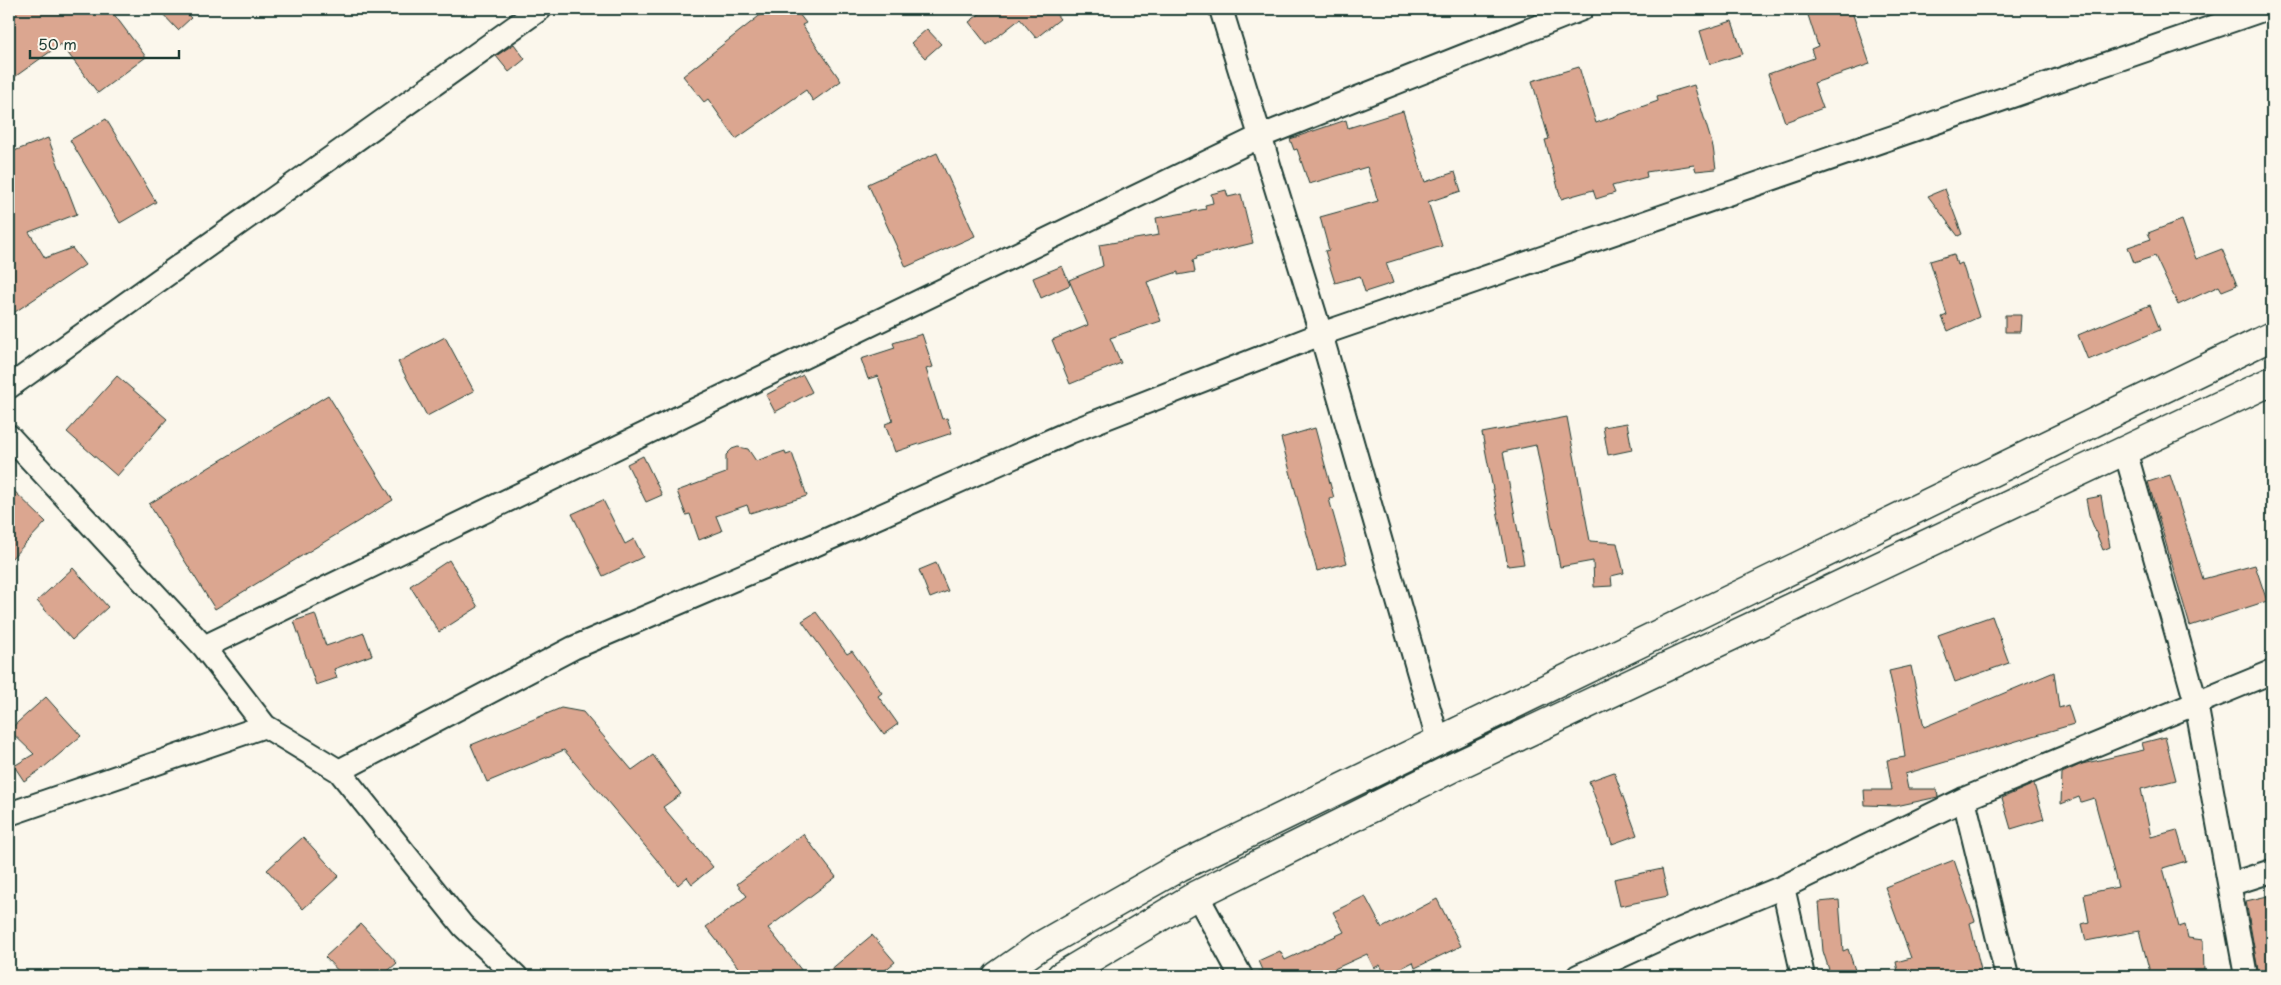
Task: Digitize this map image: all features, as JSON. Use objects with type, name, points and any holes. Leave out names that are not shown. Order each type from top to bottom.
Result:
[{"type":"main road","points":[[997,976],[1040,946],[1179,867],[2272,336]]},
{"type":"main road","points":[[1061,976],[1197,895],[1413,787],[2272,381]]},
{"type":"main road","points":[[1396,762],[1413,787]]},
{"type":"street","points":[[9,386],[540,9]]},
{"type":"street","points":[[1221,9],[1321,334],[1438,740]]},
{"type":"street","points":[[204,647],[1259,137],[1582,9]]},
{"type":"street","points":[[339,771],[573,648],[817,544],[1070,432],[1321,334],[2265,9]]},
{"type":"street","points":[[9,436],[204,647],[265,726],[339,771],[463,926],[516,976]]},
{"type":"street","points":[[2125,450],[2196,703],[2231,884],[2246,976]]},
{"type":"street","points":[[1578,976],[1674,932],[1783,887],[1964,799],[2272,672]]},
{"type":"street","points":[[9,814],[265,726]]},
{"type":"street","points":[[1964,799],[2008,976]]},
{"type":"street","points":[[2231,884],[2272,871]]},
{"type":"street","points":[[1783,887],[1803,976]]},
{"type":"street","points":[[1197,895],[1241,976]]},
{"type":"building","points":[[9,9],[110,9],[146,57],[98,93],[61,44],[9,81]]},
{"type":"building","points":[[158,9],[182,9],[191,18],[178,30]]},
{"type":"building","points":[[768,9],[795,9],[806,23],[802,25],[841,81],[813,101],[806,90],[736,139],[708,99],[704,102],[683,76]]},
{"type":"building","points":[[986,9],[1052,9],[1060,19],[1036,38],[1020,19],[987,45],[969,22]]},
{"type":"building","points":[[1806,9],[1851,9],[1870,64],[1814,83],[1823,108],[1785,122],[1768,74],[1814,58],[1811,49],[1818,46]]},
{"type":"building","points":[[1732,21],[1743,54],[1710,64],[1700,31]]},
{"type":"building","points":[[927,29],[941,44],[925,58],[911,43]]},
{"type":"building","points":[[514,44],[525,59],[509,72],[496,56]]},
{"type":"building","points":[[1579,67],[1596,123],[1658,101],[1657,96],[1694,85],[1713,147],[1716,169],[1696,171],[1694,165],[1646,172],[1647,177],[1612,186],[1615,193],[1596,199],[1593,190],[1561,199],[1545,140],[1549,139],[1532,81]]},
{"type":"building","points":[[1403,111],[1425,182],[1455,172],[1461,191],[1428,202],[1442,246],[1386,263],[1393,283],[1365,292],[1360,276],[1335,283],[1325,251],[1329,250],[1320,217],[1378,201],[1367,167],[1309,184],[1297,149],[1294,150],[1290,139],[1346,120],[1348,128]]},
{"type":"building","points":[[106,119],[156,202],[120,223],[70,140]]},
{"type":"building","points":[[48,138],[77,214],[29,232],[45,258],[72,248],[85,265],[9,316],[9,153]]},
{"type":"building","points":[[937,153],[975,236],[906,267],[868,184]]},
{"type":"building","points":[[1945,189],[1962,234],[1958,236],[1928,196]]},
{"type":"building","points":[[1226,190],[1228,197],[1241,194],[1253,243],[1196,257],[1197,259],[1193,260],[1195,272],[1178,275],[1178,272],[1147,282],[1161,321],[1110,338],[1121,363],[1070,384],[1052,340],[1088,325],[1069,280],[1103,266],[1099,245],[1159,235],[1156,218],[1206,209],[1205,205],[1213,203],[1211,194]]},
{"type":"building","points":[[2182,220],[2196,259],[2222,249],[2237,285],[2222,291],[2219,286],[2178,305],[2155,256],[2134,263],[2128,247],[2151,239],[2148,233]]},
{"type":"building","points":[[1954,254],[1957,265],[1962,263],[1979,317],[1948,331],[1942,317],[1947,315],[1930,261]]},
{"type":"building","points":[[1062,266],[1070,285],[1041,298],[1033,278]]},
{"type":"building","points":[[2150,305],[2160,330],[2088,360],[2078,335]]},
{"type":"building","points":[[2005,315],[2021,315],[2020,332],[2005,332]]},
{"type":"building","points":[[922,334],[933,367],[926,369],[942,419],[947,418],[952,433],[895,452],[885,424],[893,421],[878,376],[868,379],[861,359],[895,348],[893,343]]},
{"type":"building","points":[[445,337],[474,391],[427,416],[398,362]]},
{"type":"building","points":[[803,375],[812,392],[775,412],[766,395]]},
{"type":"building","points":[[117,376],[167,419],[117,476],[67,432]]},
{"type":"building","points":[[328,395],[393,500],[215,609],[149,504]]},
{"type":"building","points":[[1567,417],[1590,541],[1617,543],[1624,573],[1611,576],[1612,586],[1594,587],[1593,561],[1560,567],[1536,445],[1503,452],[1524,564],[1508,566],[1482,433]]},
{"type":"building","points":[[1627,423],[1632,450],[1608,455],[1603,427]]},
{"type":"building","points":[[1315,428],[1334,498],[1329,499],[1347,563],[1317,571],[1281,438]]},
{"type":"building","points":[[738,447],[748,449],[756,461],[785,451],[786,455],[792,453],[807,496],[750,513],[747,505],[716,516],[722,531],[699,540],[690,514],[686,515],[677,491],[726,473],[726,455],[732,449]]},
{"type":"building","points":[[643,456],[662,495],[646,502],[627,464]]},
{"type":"building","points":[[2170,475],[2203,579],[2255,565],[2267,601],[2190,626],[2148,482]]},
{"type":"building","points":[[9,486],[46,522],[9,561]]},
{"type":"building","points":[[2101,496],[2110,547],[2103,550],[2089,515],[2086,499]]},
{"type":"building","points":[[603,500],[625,544],[634,539],[643,557],[603,576],[572,514]]},
{"type":"building","points":[[449,560],[478,607],[439,632],[410,586]]},
{"type":"building","points":[[936,563],[948,591],[930,598],[919,570]]},
{"type":"building","points":[[73,568],[108,607],[72,640],[37,601]]},
{"type":"building","points":[[816,612],[847,654],[852,651],[882,693],[878,696],[898,724],[884,734],[802,621]]},
{"type":"building","points":[[315,614],[326,646],[364,633],[372,655],[334,669],[337,678],[316,685],[294,621]]},
{"type":"building","points":[[1992,616],[2009,663],[1955,682],[1938,635]]},
{"type":"building","points":[[1911,666],[1924,727],[2054,672],[2059,708],[2068,705],[2074,724],[1905,774],[1908,789],[1937,789],[1938,797],[1896,806],[1865,805],[1864,790],[1892,790],[1887,760],[1905,757],[1899,716],[1889,671]]},
{"type":"building","points":[[46,697],[81,736],[43,768],[24,781],[14,766],[34,754],[9,730]]},
{"type":"building","points":[[561,708],[583,712],[632,770],[653,755],[681,794],[663,807],[713,867],[692,884],[687,877],[678,885],[564,750],[487,782],[471,745]]},
{"type":"building","points":[[2165,737],[2176,780],[2141,789],[2151,837],[2177,830],[2186,861],[2163,868],[2179,927],[2185,925],[2188,938],[2203,940],[2204,972],[2189,972],[2190,976],[2151,976],[2139,931],[2086,941],[2082,924],[2089,922],[2084,894],[2118,887],[2094,798],[2081,802],[2079,797],[2061,804],[2062,773],[2082,764],[2144,750],[2142,743]]},
{"type":"building","points":[[1614,772],[1637,835],[1612,844],[1589,781]]},
{"type":"building","points":[[2034,784],[2044,819],[2011,829],[2002,798]]},
{"type":"building","points":[[803,834],[836,877],[768,928],[806,976],[745,976],[706,927],[747,896],[737,884]]},
{"type":"building","points":[[303,837],[339,876],[303,909],[267,870]]},
{"type":"building","points":[[1954,860],[1975,921],[1970,923],[1981,970],[1955,976],[1899,976],[1896,962],[1911,958],[1885,887]]},
{"type":"building","points":[[1662,869],[1668,896],[1620,906],[1614,879]]},
{"type":"building","points":[[2272,895],[2272,976],[2259,976],[2246,901]]},
{"type":"building","points":[[1365,896],[1382,928],[1437,899],[1461,946],[1415,968],[1413,962],[1386,976],[1380,965],[1374,968],[1367,954],[1319,976],[1254,976],[1254,974],[1262,970],[1258,961],[1280,951],[1285,960],[1344,932],[1333,912]]},
{"type":"building","points":[[1839,900],[1843,951],[1848,949],[1857,976],[1831,976],[1823,951],[1819,902]]},
{"type":"building","points":[[361,924],[397,963],[382,976],[343,976],[325,957]]},
{"type":"building","points":[[872,935],[895,962],[878,976],[823,976]]}]
